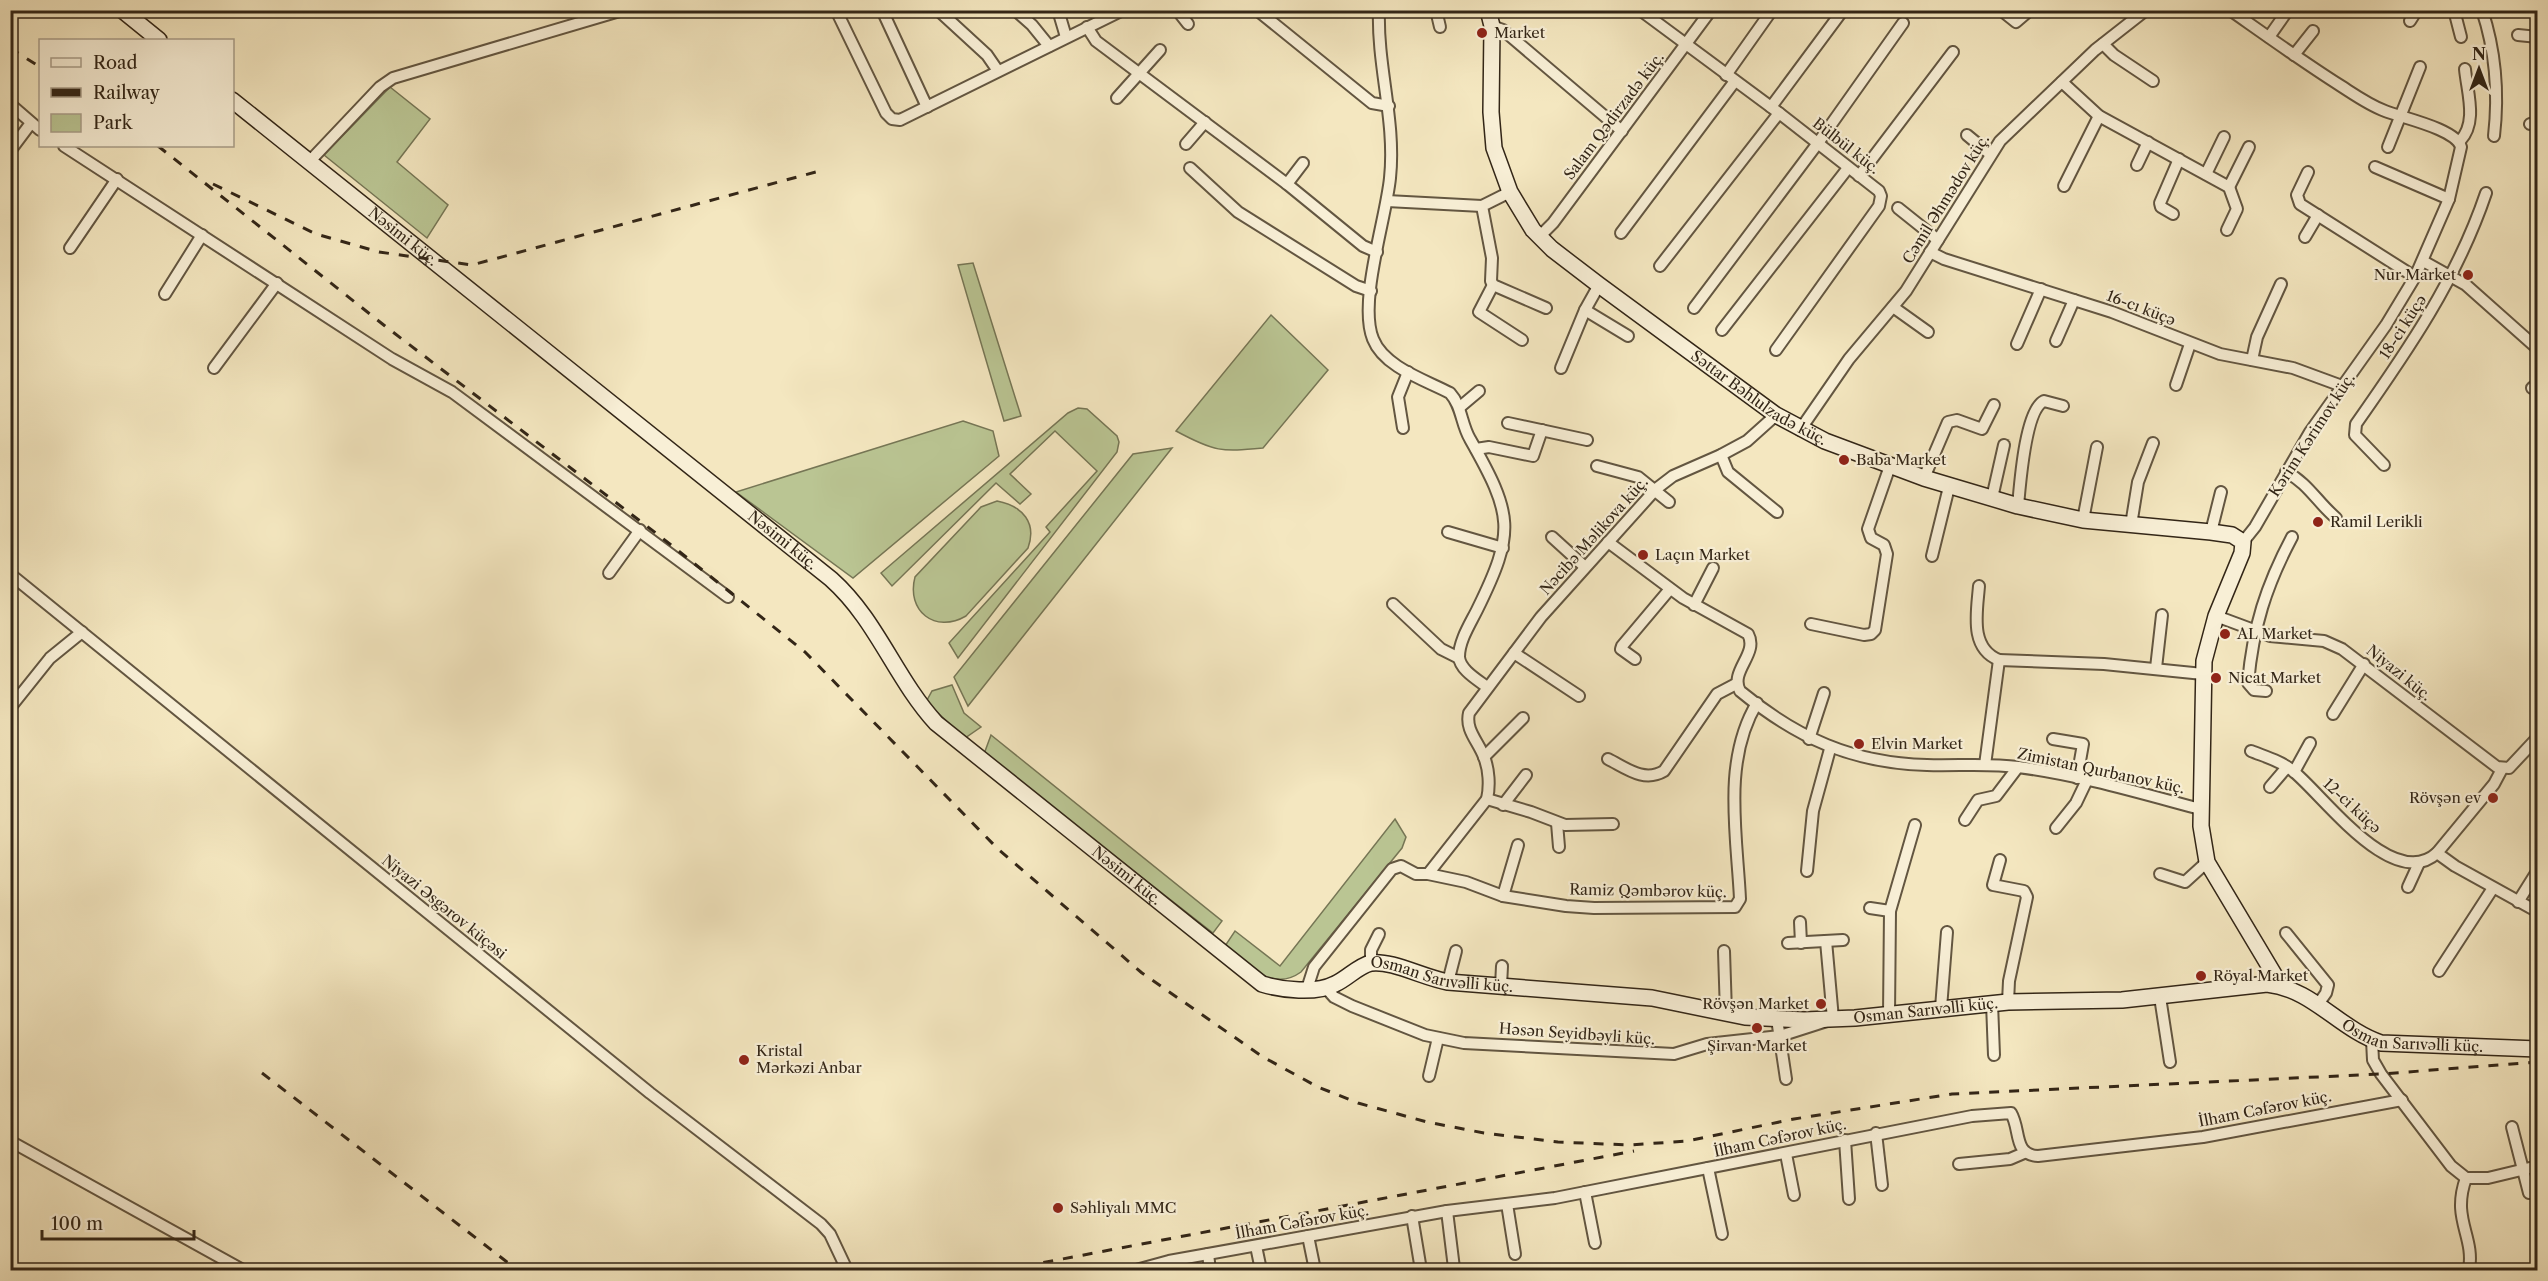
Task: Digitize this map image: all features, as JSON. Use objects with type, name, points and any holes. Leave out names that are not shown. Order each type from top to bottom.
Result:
[{"type":"street","points":[[122,10],[158,39]]},
{"type":"street","points":[[309,162],[380,87],[393,78],[623,10]]},
{"type":"street","points":[[836,10],[892,119],[900,120],[1123,10]]},
{"type":"street","points":[[882,10],[927,107]]},
{"type":"street","points":[[938,10],[987,55],[998,71]]},
{"type":"street","points":[[1015,10],[1032,25],[1049,46]]},
{"type":"street","points":[[1058,10],[1066,37]]},
{"type":"street","points":[[1177,10],[1188,24]]},
{"type":"street","points":[[1257,10],[1372,103],[1389,106]]},
{"type":"street","points":[[1379,10],[1378,50],[1389,106],[1392,147],[1387,201],[1369,312],[1374,340],[1379,349],[1408,372],[1450,393],[1460,407],[1464,427],[1501,501],[1505,534],[1503,548],[1493,577],[1465,634],[1459,658]]},
{"type":"street","points":[[1436,10],[1440,27]]},
{"type":"street","name":"Bülbül küç.","points":[[1640,10],[1879,191],[1881,196],[1879,206],[1776,350]]},
{"type":"street","name":"Salam Qədirzadə küç.","points":[[1539,237],[1553,223],[1711,10]]},
{"type":"street","points":[[1621,233],[1730,78],[1772,10]]},
{"type":"street","points":[[1660,266],[1775,110],[1843,10]]},
{"type":"street","points":[[2001,10],[2016,22],[2030,10]]},
{"type":"street","name":"Cəmil Əhmədov küç.","points":[[1800,430],[1849,359],[1893,307],[1938,240],[1990,154],[2007,133],[2103,44],[2146,10]]},
{"type":"street","points":[[2230,10],[2365,101],[2402,118],[2450,134],[2460,141]]},
{"type":"street","points":[[2269,37],[2288,10]]},
{"type":"street","points":[[2410,21],[2417,10]]},
{"type":"street","points":[[2454,10],[2462,37]]},
{"type":"street","points":[[2482,10],[2495,64],[2498,102],[2494,136]]},
{"type":"street","points":[[1490,18],[1622,130]]},
{"type":"street","name":"Səttar Bəhlulzadə küç.","points":[[1490,18],[1491,133],[1499,166],[1510,192],[1539,237],[1599,285],[1776,416],[1800,430],[1890,466],[1949,487],[2018,506],[2084,520],[2232,535],[2243,542]]},
{"type":"street","points":[[1694,308],[1818,143],[1903,23]]},
{"type":"street","points":[[1087,27],[1096,41],[1287,184],[1363,246],[1377,252]]},
{"type":"street","points":[[2294,55],[2313,31]]},
{"type":"street","points":[[2518,35],[2538,37]]},
{"type":"street","points":[[2103,44],[2114,55],[2153,81]]},
{"type":"street","points":[[1117,98],[1160,50]]},
{"type":"street","points":[[1859,176],[1953,52]]},
{"type":"street","points":[[2388,147],[2421,68]]},
{"type":"street","name":"Kərim Kərimov küç.","points":[[2282,986],[2207,862],[2200,809],[2203,674],[2216,616],[2242,553],[2243,542],[2255,527],[2286,472],[2342,386],[2380,333],[2415,278],[2423,261],[2448,199],[2461,153],[2460,141],[2467,131],[2471,107],[2465,69]]},
{"type":"street","points":[[2061,82],[2099,116],[2229,187],[2237,209],[2227,230]]},
{"type":"street","name":"Nəsimi küç.","points":[[234,102],[847,593],[868,619],[922,708],[944,730],[1255,979],[1272,987],[1307,989]]},
{"type":"street","points":[[10,104],[39,129]]},
{"type":"street","points":[[2064,186],[2099,116]]},
{"type":"street","points":[[1186,144],[1204,122]]},
{"type":"street","points":[[10,151],[31,123]]},
{"type":"street","points":[[1967,135],[1990,154]]},
{"type":"street","points":[[2206,174],[2223,137]]},
{"type":"street","points":[[2137,165],[2148,142]]},
{"type":"street","points":[[66,147],[407,368],[452,392],[728,597]]},
{"type":"street","points":[[2229,187],[2249,147]]},
{"type":"street","points":[[2173,214],[2160,207],[2160,203],[2179,159]]},
{"type":"street","points":[[1287,184],[1303,163]]},
{"type":"street","points":[[2375,167],[2448,199]]},
{"type":"street","points":[[1190,168],[1238,212],[1258,226],[1356,286],[1371,291]]},
{"type":"street","points":[[1722,330],[1848,168]]},
{"type":"street","points":[[2308,172],[2297,199],[2415,278]]},
{"type":"street","points":[[69,248],[117,179]]},
{"type":"street","points":[[1387,201],[1482,206],[1510,192]]},
{"type":"street","name":"18-ci küçə","points":[[2384,465],[2355,435],[2356,424],[2407,350],[2452,276],[2486,193]]},
{"type":"street","points":[[1482,206],[1492,258],[1491,281],[1493,285],[1479,312],[1522,340]]},
{"type":"street","points":[[1898,208],[1938,240]]},
{"type":"street","points":[[2305,237],[2318,215]]},
{"type":"street","points":[[165,294],[202,235]]},
{"type":"street","name":"16-cı küçə","points":[[1930,252],[1944,260],[2132,320],[2190,344],[2228,356],[2293,368],[2342,386]]},
{"type":"street","points":[[2423,261],[2452,276],[2538,349]]},
{"type":"street","points":[[213,368],[276,283]]},
{"type":"street","points":[[2252,360],[2257,337],[2281,284]]},
{"type":"street","points":[[1493,285],[1546,308]]},
{"type":"street","points":[[1561,368],[1585,310],[1599,285]]},
{"type":"street","points":[[2017,344],[2041,290]]},
{"type":"street","points":[[2056,341],[2074,300]]},
{"type":"street","points":[[1893,307],[1928,332]]},
{"type":"street","points":[[1585,310],[1628,336]]},
{"type":"street","points":[[2176,385],[2190,344]]},
{"type":"street","points":[[1403,428],[1398,397],[1408,372]]},
{"type":"street","points":[[1460,407],[1479,391]]},
{"type":"street","points":[[2018,506],[2028,433],[2037,410],[2044,401],[2063,406]]},
{"type":"street","points":[[1924,478],[1948,422],[1957,420],[1982,429],[1994,405]]},
{"type":"street","name":"Nəcibə Məlikova küç.","points":[[1487,687],[1541,617],[1656,489],[1672,476],[1747,441],[1776,416]]},
{"type":"street","points":[[1508,423],[1587,440]]},
{"type":"street","points":[[1476,449],[1489,447],[1533,456],[1542,430]]},
{"type":"street","points":[[2131,525],[2138,483],[2153,443]]},
{"type":"street","points":[[1992,498],[2004,445]]},
{"type":"street","points":[[2084,520],[2097,447]]},
{"type":"street","points":[[1721,455],[1728,472],[1777,512]]},
{"type":"street","points":[[1597,466],[1638,477],[1656,489],[1669,502]]},
{"type":"street","points":[[1811,624],[1864,635],[1871,634],[1875,630],[1887,554],[1884,545],[1871,538],[1868,529],[1890,466]]},
{"type":"street","points":[[2286,472],[2307,484],[2318,503],[2336,518]]},
{"type":"street","points":[[1932,556],[1949,487]]},
{"type":"street","points":[[2211,532],[2221,492]]},
{"type":"street","points":[[609,573],[640,530]]},
{"type":"street","points":[[1448,532],[1503,548]]},
{"type":"street","points":[[1552,537],[1585,567]]},
{"type":"street","points":[[2266,691],[2254,690],[2248,683],[2254,631],[2277,566],[2292,537]]},
{"type":"street","points":[[1608,542],[1670,589],[1694,605],[1741,629],[1751,639],[1751,647],[1736,684],[1717,694],[1664,771],[1657,776],[1640,776],[1608,759]]},
{"type":"street","points":[[1694,605],[1713,568]]},
{"type":"street","name":"Niyazi Əsgərov küçəsi","points":[[10,574],[650,1094],[821,1224],[830,1234],[847,1270]]},
{"type":"street","points":[[1979,586],[1978,639],[1987,653],[1999,660],[2156,668],[2203,674]]},
{"type":"street","points":[[1635,659],[1621,650],[1622,646],[1670,589]]},
{"type":"street","points":[[1307,989],[1314,967],[1392,869],[1401,866],[1416,874],[1428,874],[1487,799],[1489,785],[1484,757],[1469,727],[1468,718],[1473,706],[1487,687],[1464,668],[1459,658],[1441,649],[1393,604]]},
{"type":"street","points":[[2156,668],[2162,615]]},
{"type":"street","name":"Niyazi küç.","points":[[2216,616],[2254,631],[2283,638],[2324,641],[2342,649],[2490,763],[2502,769]]},
{"type":"street","points":[[10,708],[50,658],[82,632]]},
{"type":"street","points":[[1514,653],[1579,696]]},
{"type":"street","points":[[1985,765],[1999,660]]},
{"type":"street","points":[[2333,714],[2364,664]]},
{"type":"street","name":"Zimistan Qurbanov küç.","points":[[1736,684],[1757,703],[1809,739],[1830,749],[1906,765],[2018,767],[2082,779],[2200,809]]},
{"type":"street","points":[[1809,739],[1824,693]]},
{"type":"street","name":"Ramiz Qəmbərov küç.","points":[[1428,874],[1466,882],[1503,896],[1594,908],[1735,907],[1740,899],[1735,777],[1746,727],[1757,703]]},
{"type":"street","points":[[1484,757],[1523,718]]},
{"type":"street","points":[[2408,887],[2419,863],[2430,860],[2438,853],[2494,784],[2502,769],[2512,765],[2538,737]]},
{"type":"street","points":[[2053,739],[2083,744],[2082,779],[2076,803],[2056,828]]},
{"type":"street","points":[[2270,787],[2291,770],[2310,742]]},
{"type":"street","points":[[1807,871],[1813,811],[1830,749]]},
{"type":"street","name":"12-ci küçə","points":[[2251,751],[2291,770],[2342,821],[2371,845],[2385,854],[2419,863]]},
{"type":"street","points":[[1965,820],[1978,800],[1996,796],[2018,767]]},
{"type":"street","points":[[1503,805],[1526,775]]},
{"type":"street","points":[[1487,799],[1531,812],[1557,824],[1584,827],[1613,825]]},
{"type":"street","points":[[1557,824],[1558,847]]},
{"type":"street","points":[[1888,1014],[1890,911],[1915,825]]},
{"type":"street","points":[[1503,896],[1518,844]]},
{"type":"street","points":[[2438,853],[2455,866],[2538,912]]},
{"type":"street","points":[[1994,1055],[2000,1003],[2009,981],[2027,897],[2024,891],[1993,885],[2000,860]]},
{"type":"street","points":[[2160,874],[2186,882],[2207,862]]},
{"type":"street","points":[[2518,902],[2538,870]]},
{"type":"street","points":[[2439,971],[2493,888]]},
{"type":"street","points":[[1870,908],[1890,911]]},
{"type":"street","points":[[1800,922],[1801,943]]},
{"type":"street","points":[[1941,1008],[1947,932]]},
{"type":"street","points":[[2286,933],[2328,985],[2319,1003]]},
{"type":"street","points":[[1371,963],[1371,950],[1379,934]]},
{"type":"street","points":[[1788,943],[1844,940]]},
{"type":"street","points":[[1826,941],[1833,1019]]},
{"type":"street","points":[[1448,982],[1456,951]]},
{"type":"street","points":[[1724,951],[1726,1013]]},
{"type":"street","name":"Osman Sarıvəlli küç.","points":[[1307,989],[1326,988],[1371,963],[1390,965],[1426,978],[1448,982],[1652,998],[1726,1013],[1777,1019],[1833,1019],[2000,1003],[2098,1001],[2160,997],[2235,986],[2282,986],[2319,1003],[2372,1040],[2417,1046],[2538,1049]]},
{"type":"street","points":[[1501,986],[1502,966]]},
{"type":"street","name":"Həsən Seyidbəyli küç.","points":[[1326,988],[1334,997],[1352,1006],[1438,1038],[1464,1043],[1570,1047],[1662,1055],[1682,1052],[1707,1044],[1780,1036],[1833,1019]]},
{"type":"street","points":[[2160,997],[2170,1062]]},
{"type":"street","points":[[1777,1019],[1786,1079]]},
{"type":"street","points":[[1429,1076],[1438,1038]]},
{"type":"street","points":[[2372,1040],[2373,1060],[2451,1166],[2466,1178],[2488,1178],[2538,1166]]},
{"type":"street","name":"İlham Cəfərov küç.","points":[[1136,1270],[1170,1266],[1208,1254],[1412,1216],[1585,1192],[1786,1154],[1876,1134],[2005,1112],[2011,1113],[2014,1119],[2024,1153],[2038,1156],[2203,1137],[2402,1100]]},
{"type":"street","points":[[2511,1127],[2529,1193]]},
{"type":"street","points":[[1876,1134],[1882,1185]]},
{"type":"street","points":[[1845,1140],[1849,1199]]},
{"type":"street","points":[[10,1141],[243,1270]]},
{"type":"street","points":[[1959,1164],[2010,1159],[2024,1153]]},
{"type":"street","points":[[1786,1154],[1794,1195]]},
{"type":"street","points":[[1708,1168],[1722,1234]]},
{"type":"street","points":[[2466,1178],[2460,1197],[2459,1211],[2470,1260],[2469,1270]]},
{"type":"street","points":[[1585,1192],[1594,1243]]},
{"type":"street","points":[[1507,1204],[1515,1254]]},
{"type":"street","points":[[1447,1210],[1454,1268]]},
{"type":"street","points":[[1412,1216],[1421,1270]]},
{"type":"street","points":[[1308,1236],[1315,1270]]},
{"type":"street","points":[[1256,1246],[1261,1270]]},
{"type":"street","points":[[1208,1254],[1210,1270]]},
{"type":"green space","points":[[390,87],[430,119],[397,162],[448,205],[427,238],[324,155]]},
{"type":"green space","points":[[973,263],[1021,416],[1004,421],[958,265]]},
{"type":"green space","points":[[1271,315],[1328,370],[1263,448],[1218,449],[1176,431]]},
{"type":"green space","points":[[1078,408],[1087,409],[1117,436],[1119,442],[1117,452],[958,658],[949,643],[1050,532],[1046,527],[1097,471],[1055,431],[1010,474],[1031,494],[1020,504],[996,483],[892,586],[881,573],[1068,413]]},
{"type":"green space","points":[[963,421],[993,431],[999,456],[853,578],[736,492]]},
{"type":"green space","points":[[1172,448],[968,706],[954,677],[1133,454]]},
{"type":"green space","points":[[997,501],[1014,507],[1026,517],[1031,531],[1028,548],[966,616],[955,621],[934,621],[919,609],[915,600],[913,589],[915,577],[981,507]]},
{"type":"green space","points":[[952,685],[964,713],[981,727],[965,738],[926,702],[932,691]]},
{"type":"green space","points":[[991,735],[1222,921],[1213,933],[984,754]]},
{"type":"green space","points":[[1395,819],[1406,837],[1402,848],[1301,972],[1290,978],[1270,978],[1251,968],[1225,946],[1235,931],[1280,966]]},
{"type":"railway","points":[[10,48],[39,66]]},
{"type":"railway","points":[[159,147],[385,326],[661,537],[805,652],[998,849],[1142,973],[1263,1057],[1318,1087],[1358,1103],[1427,1122],[1484,1133],[1558,1142],[1630,1145],[1687,1141],[1794,1119],[1952,1094],[2381,1074],[2538,1062]]},
{"type":"railway","points":[[213,184],[316,234],[379,252],[472,265],[823,170]]},
{"type":"railway","points":[[262,1073],[507,1262],[522,1270]]},
{"type":"railway","points":[[1004,1270],[1634,1151]]},
{"type":"railway","points":[[2528,1270],[2538,1267]]},
{"type":"place","name":"Market","points":[[1482,33]]},
{"type":"place","name":"Nur Market","points":[[2468,275]]},
{"type":"place","name":"Baba Market","points":[[1844,460]]},
{"type":"place","name":"Ramil Lerikli","points":[[2318,522]]},
{"type":"place","name":"Laçın Market","points":[[1643,555]]},
{"type":"place","name":"AL Market","points":[[2225,634]]},
{"type":"place","name":"Nicat Market","points":[[2216,678]]},
{"type":"place","name":"Elvin Market","points":[[1859,744]]},
{"type":"place","name":"Rövşən ev","points":[[2493,798]]},
{"type":"place","name":"Röyal Market","points":[[2201,976]]},
{"type":"place","name":"Rövşən Market","points":[[1821,1004]]},
{"type":"place","name":"Şirvan Market","points":[[1757,1028]]},
{"type":"place","name":"Kristal Mərkəzi Anbar","points":[[744,1060]]},
{"type":"place","name":"Səhliyalı MMC","points":[[1058,1208]]}]
